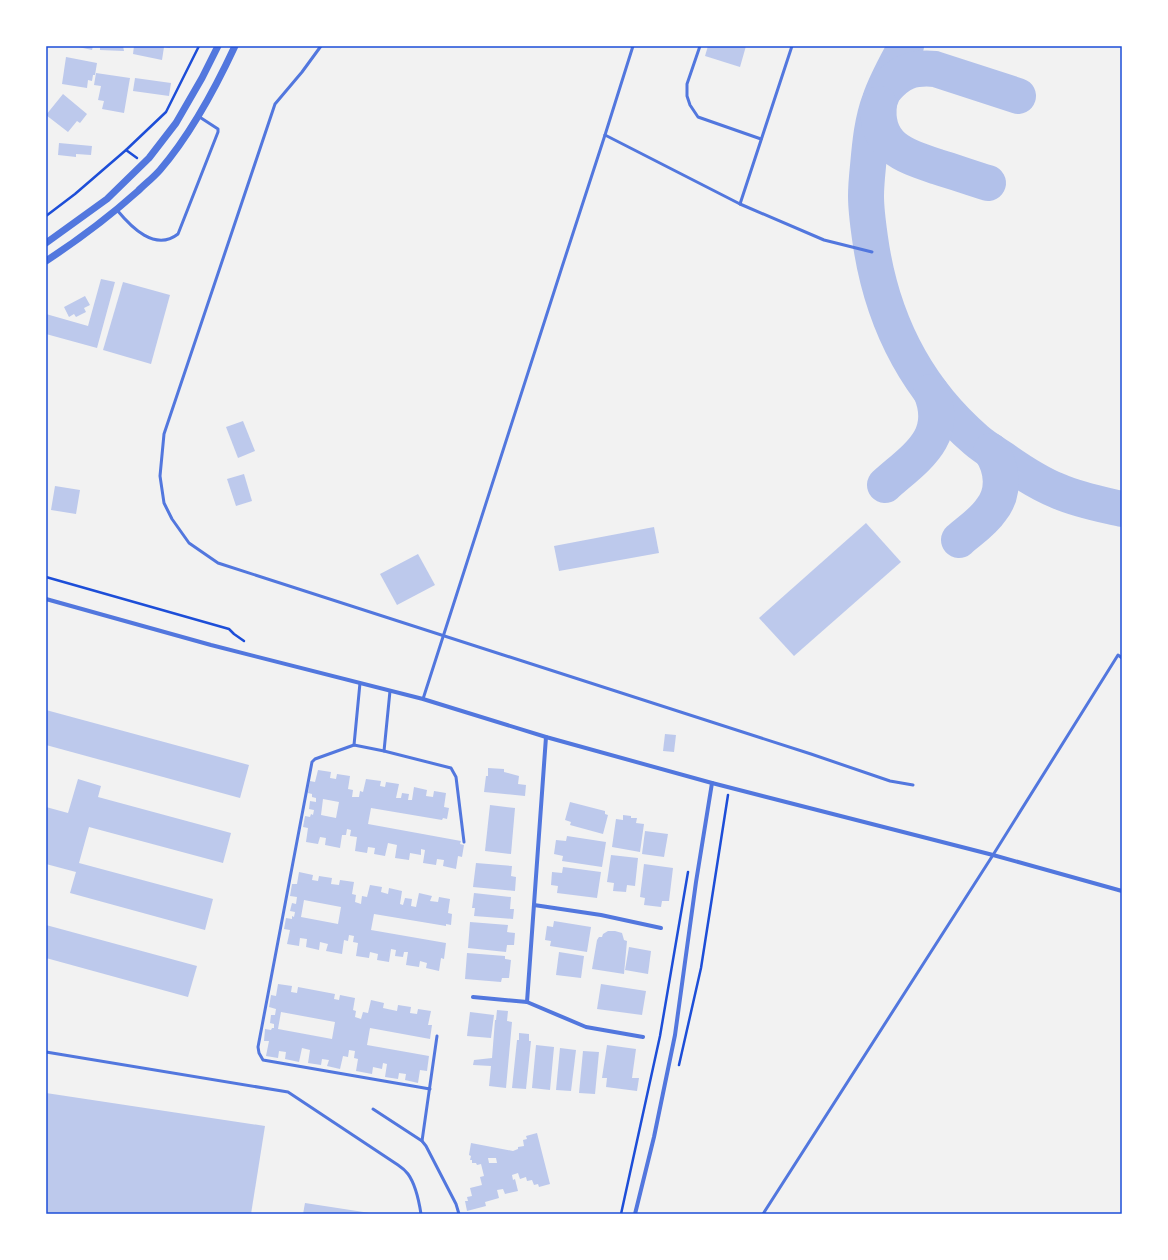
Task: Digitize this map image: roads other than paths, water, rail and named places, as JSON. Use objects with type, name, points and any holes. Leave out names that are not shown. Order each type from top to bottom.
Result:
[{"type":"street","points":[[46,243],[107,199],[149,158],[176,123],[202,78],[218,46]]},
{"type":"street","points":[[46,261],[72,244],[116,210],[159,171],[198,116],[218,83],[235,46]]},
{"type":"street","points":[[46,599],[211,645],[422,699],[546,737],[729,788],[992,855],[1122,890]]},
{"type":"street","points":[[527,1002],[546,737]]},
{"type":"street","points":[[635,1214],[654,1137],[675,1035],[696,882],[712,783]]},
{"type":"street","points":[[534,905],[600,915],[661,928]]},
{"type":"street","points":[[473,997],[527,1002],[586,1027],[644,1037]]},
{"type":"lane","points":[[322,46],[275,104],[164,434],[160,476],[164,503],[172,519],[189,543],[218,563],[306,590],[442,636],[811,754],[890,781],[913,785]]},
{"type":"lane","points":[[422,699],[633,46]]},
{"type":"lane","points":[[700,46],[687,84],[687,96],[690,105],[698,117],[761,139]]},
{"type":"lane","points":[[740,204],[792,46]]},
{"type":"lane","points":[[116,210],[129,225],[140,233],[157,240],[173,238],[178,234],[218,132],[218,129],[198,116]]},
{"type":"lane","points":[[605,135],[740,204],[824,240],[872,252]]},
{"type":"lane","points":[[763,1214],[1118,655],[1122,658]]},
{"type":"lane","points":[[354,745],[360,683]]},
{"type":"lane","points":[[384,751],[390,691]]},
{"type":"lane","points":[[430,1089],[263,1060],[259,1053],[258,1047],[312,762],[314,759],[354,745],[451,768],[456,777],[464,842]]},
{"type":"lane","points":[[422,1141],[437,1036]]},
{"type":"lane","points":[[46,1052],[288,1092],[398,1165],[408,1174],[420,1202],[421,1214]]},
{"type":"lane","points":[[373,1109],[422,1141],[456,1204],[459,1214]]}]
